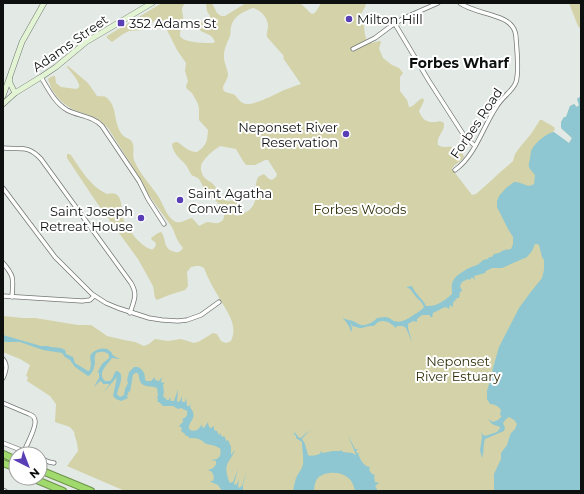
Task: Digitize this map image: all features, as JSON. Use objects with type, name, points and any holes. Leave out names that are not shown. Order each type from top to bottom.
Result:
[{"type":"highway","points":[[48,473],[91,491]]},
{"type":"highway","points":[[48,477],[81,491]]},
{"type":"highway","points":[[48,481],[71,491]]},
{"type":"highway","points":[[48,485],[63,491]]},
{"type":"main road","points":[[3,96],[5,86],[10,77],[23,39],[44,3]]},
{"type":"main road","name":"Adams Street","points":[[3,104],[15,93],[59,65],[80,46],[152,3]]},
{"type":"main road","points":[[10,77],[10,83],[15,93]]},
{"type":"street","points":[[353,49],[375,38],[407,17],[438,3]]},
{"type":"street","name":"Forbes Road","points":[[455,170],[465,161],[475,146],[496,107],[516,83],[517,75],[516,36],[513,27],[499,18],[469,8],[460,3]]},
{"type":"street","points":[[395,24],[465,137],[475,146]]},
{"type":"street","points":[[41,77],[54,98],[61,105],[71,111],[96,121],[102,126],[139,181],[148,199],[164,224]]},
{"type":"street","points":[[3,148],[18,148],[27,150],[41,159],[131,283],[135,290],[135,295],[130,312]]},
{"type":"street","points":[[3,188],[52,254],[94,296],[112,306],[158,320],[181,321],[201,315],[219,302]]},
{"type":"street","points":[[3,263],[12,275],[12,297]]},
{"type":"street","points":[[3,296],[82,301],[90,300],[94,296]]},
{"type":"street","points":[[3,359],[6,364],[3,378]]},
{"type":"street","points":[[3,403],[29,414],[35,420],[35,426],[26,446]]},
{"type":"street","points":[[48,462],[54,463]]},
{"type":"green space","name":"Neponset River Estuary","points":[[162,3],[185,3],[182,8],[183,22],[180,36],[182,38],[195,42],[213,43],[215,42],[213,38],[199,30],[195,23],[198,19],[206,23],[210,20],[206,3],[212,3],[217,13],[221,16],[225,16],[246,3],[300,3],[311,14],[313,14],[321,3],[366,3],[361,14],[368,42],[371,43],[380,41],[379,48],[383,58],[399,68],[403,73],[400,77],[400,91],[407,100],[409,107],[423,98],[424,101],[419,111],[423,118],[430,122],[440,121],[444,123],[438,139],[438,145],[441,147],[456,147],[462,152],[464,157],[452,169],[472,195],[476,194],[513,161],[515,154],[540,120],[554,127],[555,129],[553,132],[569,143],[572,138],[561,128],[561,122],[564,117],[566,117],[570,106],[574,104],[577,107],[579,105],[577,99],[581,96],[581,491],[125,491],[67,466],[78,451],[75,433],[70,427],[55,422],[56,404],[50,396],[27,381],[28,377],[26,376],[30,365],[3,352],[3,316],[35,318],[78,325],[91,325],[107,336],[135,342],[144,346],[155,339],[168,341],[181,339],[194,343],[213,333],[217,334],[221,341],[226,343],[231,341],[233,335],[230,317],[204,268],[202,267],[191,267],[187,272],[188,286],[185,290],[157,300],[155,298],[153,286],[138,259],[97,203],[67,158],[67,154],[71,155],[86,177],[101,191],[107,194],[113,193],[117,195],[121,202],[124,221],[131,233],[146,247],[153,249],[155,247],[156,244],[151,238],[161,232],[168,249],[171,251],[180,252],[183,248],[172,227],[148,194],[141,180],[108,128],[99,120],[74,110],[66,105],[52,90],[48,79],[54,76],[56,83],[61,87],[77,89],[79,87],[75,77],[67,67],[68,66],[88,83],[97,96],[106,97],[111,102],[119,130],[124,136],[131,140],[133,144],[133,158],[136,165],[158,196],[171,219],[178,222],[192,218],[199,226],[207,222],[218,223],[224,218],[223,211],[219,204],[214,199],[209,199],[199,179],[192,175],[186,165],[175,153],[172,144],[177,142],[189,150],[197,152],[206,143],[208,130],[199,120],[198,104],[186,86],[188,81],[185,71],[186,63],[177,50],[163,22],[160,20],[155,20],[144,30],[129,31],[112,42],[107,38],[107,36]],"holes":[[[253,8],[258,10],[266,18],[268,24],[267,37],[283,55],[283,58],[301,84],[283,90],[259,102],[245,104],[233,94],[223,90],[228,74],[224,61],[224,53],[232,23],[236,17]],[[220,146],[236,149],[246,165],[255,165],[268,160],[277,174],[272,180],[264,174],[258,177],[256,182],[254,203],[248,211],[241,215],[237,216],[234,214],[239,202],[237,200],[225,200],[213,184],[205,179],[201,170],[202,164],[206,158]]]},
{"type":"green space","points":[[569,3],[581,3],[581,29],[578,26]]},
{"type":"water","points":[[581,96],[581,491],[494,491],[494,474],[501,459],[501,453],[507,445],[511,433],[517,424],[509,417],[503,423],[505,428],[504,431],[485,439],[482,458],[480,450],[482,438],[481,429],[482,434],[485,436],[497,432],[500,427],[492,424],[488,419],[493,422],[502,416],[500,415],[500,408],[490,404],[487,399],[487,391],[499,347],[519,308],[542,278],[544,260],[539,245],[535,244],[527,257],[502,268],[492,268],[485,273],[474,276],[475,280],[472,277],[470,280],[468,279],[462,282],[460,286],[462,291],[460,292],[459,298],[457,298],[453,303],[453,307],[450,305],[449,309],[446,307],[433,313],[432,318],[429,315],[422,315],[417,319],[417,322],[413,321],[408,324],[412,342],[406,328],[403,326],[397,326],[396,328],[390,323],[383,321],[378,322],[373,326],[361,328],[353,327],[351,323],[351,332],[349,326],[342,317],[360,325],[365,325],[377,318],[383,317],[387,317],[397,322],[408,319],[424,307],[411,290],[406,287],[412,286],[426,306],[437,304],[452,294],[452,283],[460,273],[488,259],[489,257],[492,257],[494,254],[511,249],[513,237],[497,207],[499,196],[514,182],[528,186],[534,184],[535,175],[529,166],[531,150],[542,138],[554,132],[569,143],[572,138],[561,128],[561,122],[564,117],[566,117],[570,106],[574,104],[577,107],[579,105],[577,99]]},
{"type":"water","points":[[3,335],[41,346],[61,348],[65,350],[66,354],[73,357],[75,363],[88,371],[90,370],[90,356],[92,353],[96,350],[108,349],[111,351],[113,356],[120,359],[112,358],[102,372],[102,375],[105,381],[110,381],[116,371],[121,374],[117,394],[120,397],[124,395],[128,383],[127,380],[129,372],[134,367],[138,367],[144,373],[146,381],[151,381],[155,377],[155,380],[159,381],[162,377],[161,382],[165,382],[163,385],[163,396],[167,400],[169,400],[170,397],[171,401],[174,401],[178,389],[177,401],[180,401],[182,396],[182,402],[185,402],[186,398],[187,406],[191,404],[190,407],[194,414],[189,429],[193,431],[196,430],[202,424],[202,427],[204,428],[208,422],[209,427],[211,428],[214,426],[214,430],[217,431],[219,435],[221,433],[221,436],[225,437],[226,441],[228,440],[231,447],[231,455],[235,450],[226,470],[228,479],[230,483],[233,482],[238,469],[234,484],[237,484],[239,479],[239,488],[242,486],[247,470],[243,491],[222,491],[218,485],[210,481],[213,481],[214,477],[212,472],[208,470],[212,469],[216,464],[216,461],[211,460],[219,457],[221,453],[220,448],[206,444],[200,439],[189,438],[186,436],[181,431],[182,428],[179,426],[183,422],[182,419],[185,418],[187,411],[173,406],[163,406],[157,402],[157,388],[143,385],[140,381],[138,373],[133,375],[130,392],[129,391],[127,396],[128,398],[121,401],[113,396],[117,377],[103,393],[109,384],[103,384],[100,381],[94,387],[99,378],[99,372],[97,373],[102,364],[109,358],[109,355],[105,352],[96,353],[93,370],[88,376],[75,367],[62,353],[43,350],[20,342],[5,342],[3,340]]},
{"type":"water","points":[[312,430],[302,439],[308,455],[311,456],[320,454],[320,451],[323,453],[341,450],[343,452],[356,455],[348,435],[355,449],[358,449],[356,451],[357,453],[360,453],[358,454],[362,462],[370,467],[369,470],[375,475],[375,482],[379,483],[375,486],[377,489],[376,491],[355,491],[349,478],[336,473],[327,473],[323,474],[317,479],[314,491],[293,491],[297,476],[303,464],[302,442],[296,438],[294,432],[301,438],[306,433]]},
{"type":"place","name":"Milton Hill","points":[[349,19]]},
{"type":"place","name":"352 Adams St","points":[[121,23]]},
{"type":"place","name":"Neponset River Reservation","points":[[346,134]]},
{"type":"place","name":"Saint Agatha Convent","points":[[180,200]]},
{"type":"place","name":"Saint Joseph Retreat House","points":[[141,218]]},
{"type":"district","name":"Forbes Wharf","points":[[459,63]]},
{"type":"park label","name":"Forbes Woods","points":[[360,209]]}]
